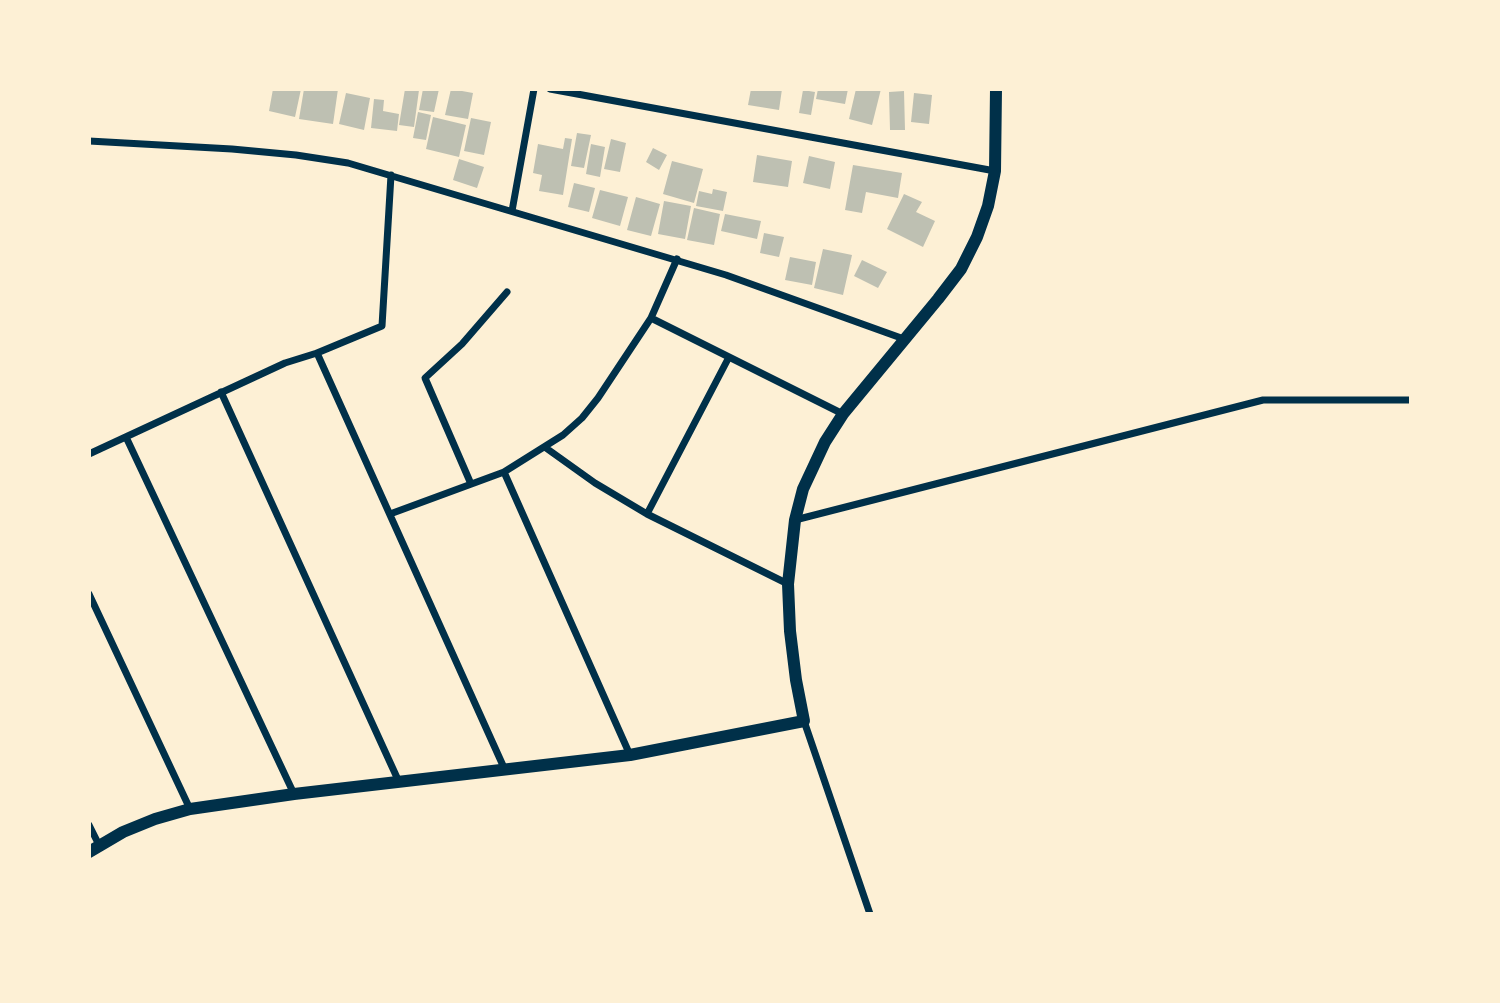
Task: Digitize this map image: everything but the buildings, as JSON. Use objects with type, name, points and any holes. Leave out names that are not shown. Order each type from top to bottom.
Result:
[{"type":"street","points":[[512,211],[534,89]]},
{"type":"street","points":[[550,89],[995,171]]},
{"type":"street","points":[[870,914],[804,721],[796,680],[788,584],[795,520],[812,466],[843,414],[961,269],[977,237],[988,206],[995,171],[996,89]]},
{"type":"street","points":[[89,141],[296,155],[348,163],[677,259],[904,339]]},
{"type":"street","points":[[89,454],[285,363],[382,326],[391,175]]},
{"type":"street","points":[[390,514],[504,472],[545,448],[582,418],[651,318],[677,259]]},
{"type":"street","points":[[471,484],[425,378],[462,344],[507,292]]},
{"type":"street","points":[[651,318],[843,414]]},
{"type":"street","points":[[317,353],[506,770]]},
{"type":"street","points":[[647,514],[729,357]]},
{"type":"street","points":[[221,392],[399,782]]},
{"type":"street","points":[[795,520],[1262,400],[1411,400]]},
{"type":"street","points":[[126,437],[294,794]]},
{"type":"street","points":[[545,448],[595,484],[647,514],[788,584]]},
{"type":"street","points":[[504,472],[630,755]]},
{"type":"street","points":[[89,594],[190,809]]},
{"type":"street","points":[[89,825],[94,849],[134,827],[190,809],[294,794],[630,755],[804,721]]}]
